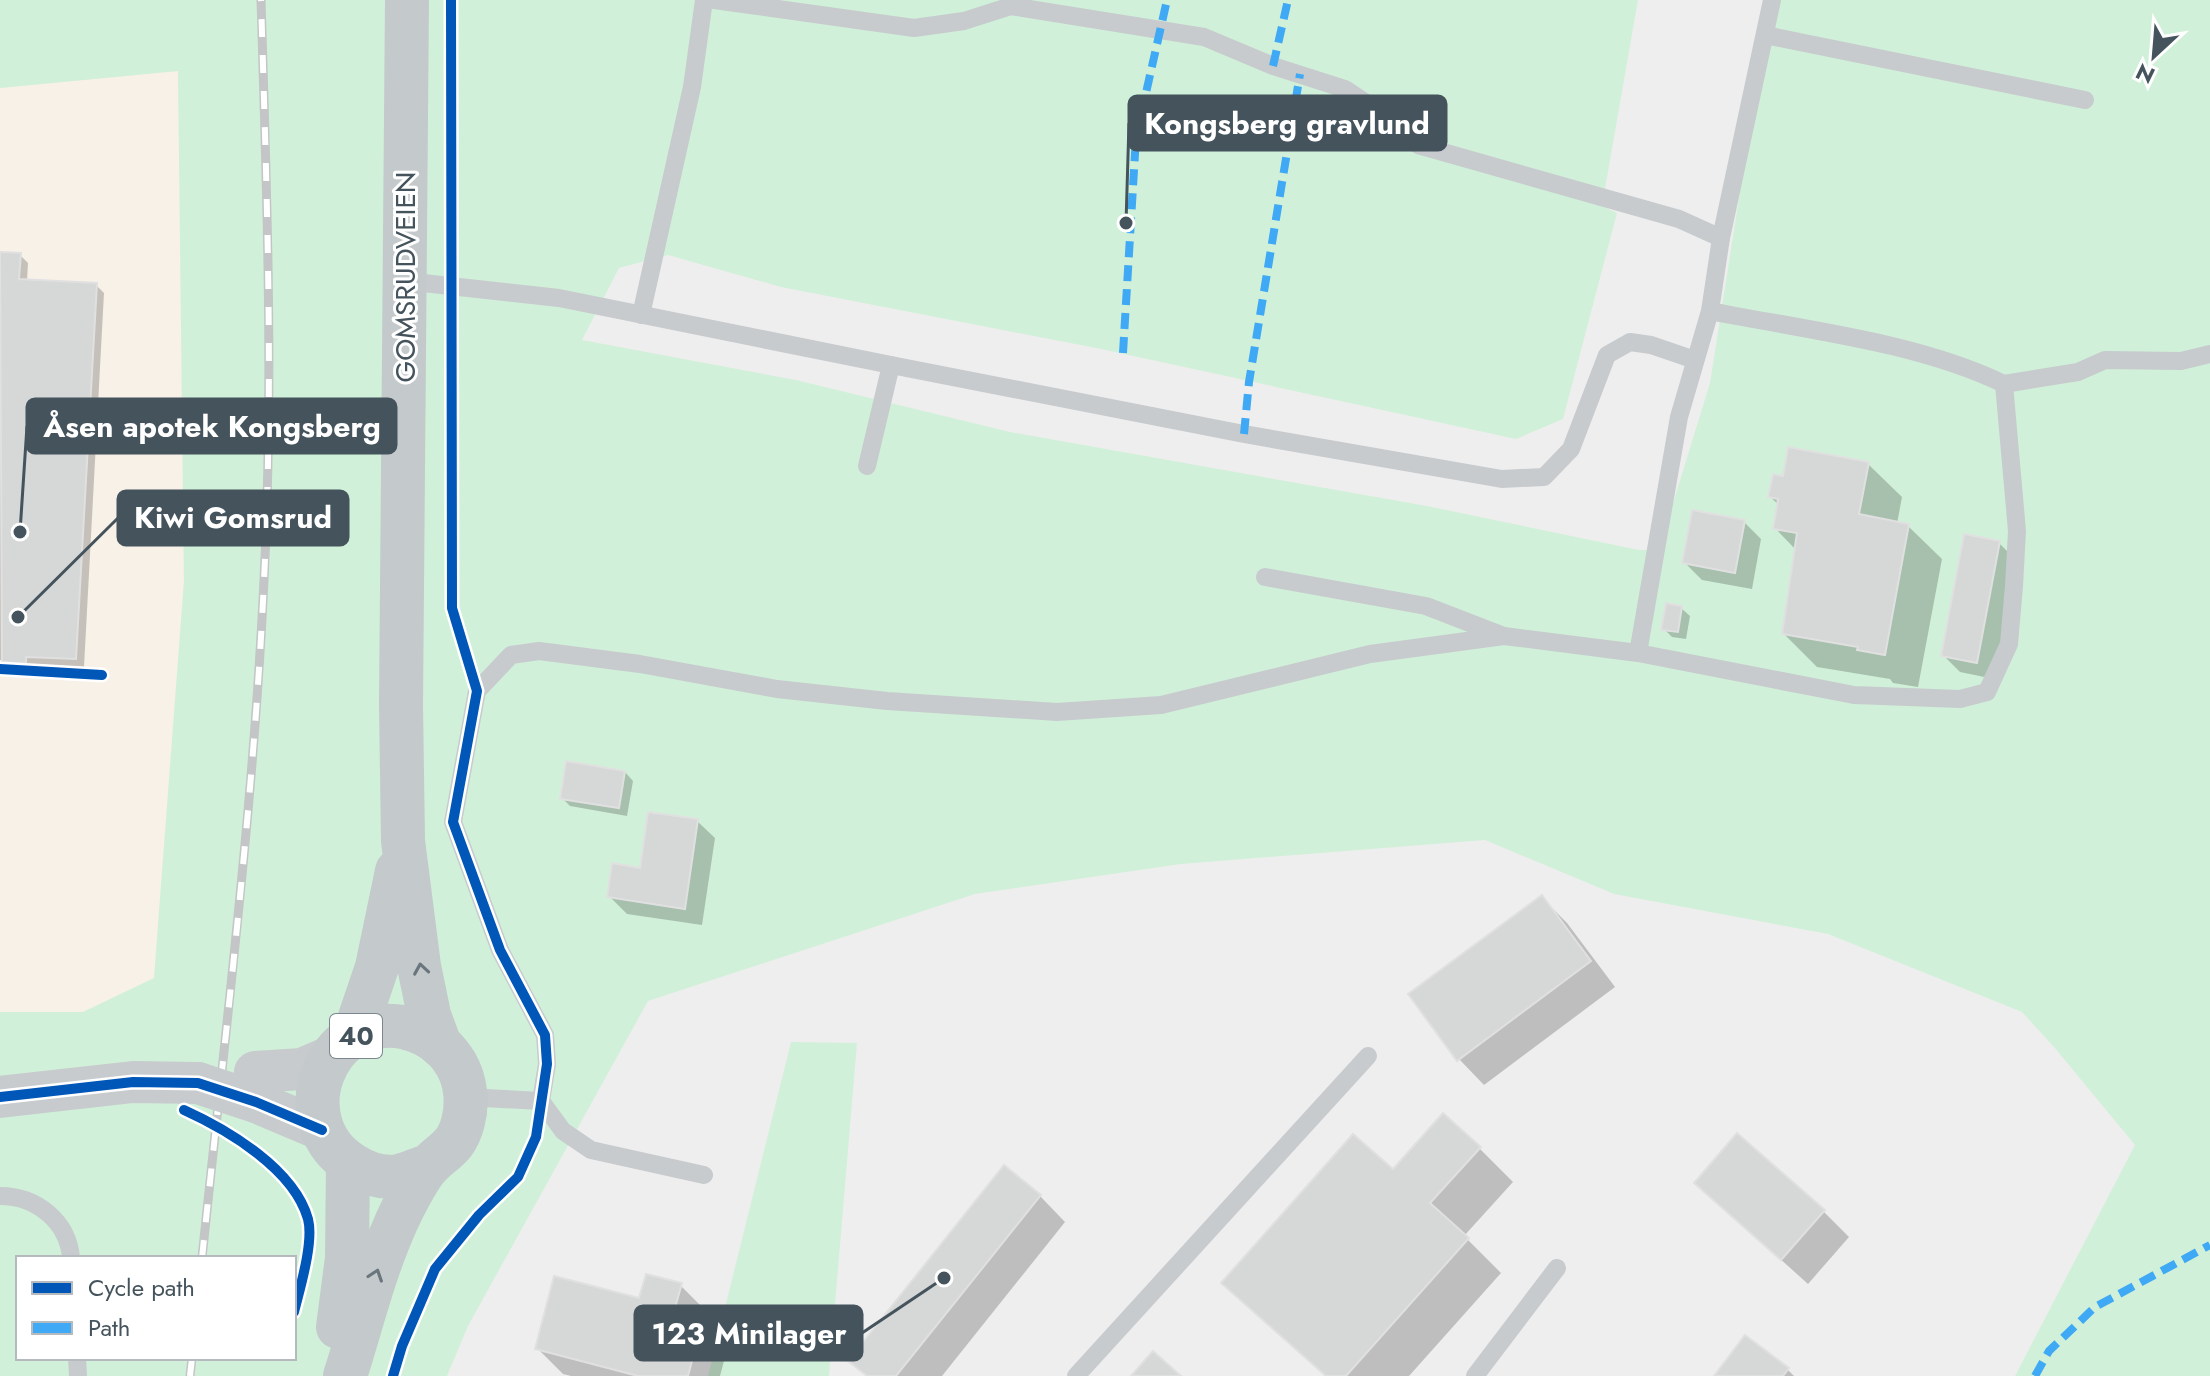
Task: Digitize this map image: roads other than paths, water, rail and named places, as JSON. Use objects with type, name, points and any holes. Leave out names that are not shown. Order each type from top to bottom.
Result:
[{"type":"main road","name":"GOMSRUDVEIEN","points":[[407,0],[401,705],[403,841],[419,966],[429,1015],[440,1045]]},
{"type":"main road","name":"GOMSRUDVEIEN","points":[[342,1047],[377,967],[403,841]]},
{"type":"main road","name":"40","points":[[333,1376],[347,1258],[335,1146],[317,1110],[317,1092],[322,1073],[342,1047],[378,1027],[398,1026],[416,1030],[440,1045],[458,1067],[465,1085],[465,1111],[460,1131],[451,1147],[428,1166],[403,1209],[384,1252],[345,1376]]},
{"type":"main road","points":[[335,1146],[372,1174],[398,1176],[428,1166]]},
{"type":"street","points":[[0,1097],[81,1086],[190,1082],[255,1087],[302,1069],[342,1047]]},
{"type":"street","points":[[255,1087],[335,1146]]},
{"type":"lane","points":[[641,315],[692,87],[704,0]]},
{"type":"lane","points":[[714,0],[914,28],[964,21],[1011,6],[1204,37],[1273,66],[1345,89],[1410,132],[1418,145],[1679,219],[1721,238]]},
{"type":"lane","points":[[1638,653],[1679,417],[1710,311],[1721,238],[1772,0]]},
{"type":"lane","points":[[1765,35],[2085,100]]},
{"type":"lane","points":[[405,281],[559,298],[1244,434],[1502,479],[1544,477],[1571,449],[1607,355],[1630,342],[1651,345],[1695,360]]},
{"type":"lane","points":[[1710,311],[1935,357],[1975,370],[2004,384],[2078,372],[2105,360],[2181,361],[2210,354]]},
{"type":"lane","points":[[867,466],[891,365]]},
{"type":"lane","points":[[1265,577],[1426,606],[1504,636],[1638,653],[1854,695],[1960,699],[1987,692],[2009,644],[2014,586],[2017,531],[2004,384]]},
{"type":"lane","points":[[704,1175],[591,1150],[563,1131],[541,1101],[547,1064],[545,1035],[500,950],[453,822],[477,691],[511,655],[539,651],[640,664],[777,689],[887,701],[1057,712],[1161,705],[1370,654],[1504,636]]},
{"type":"lane","points":[[1076,1376],[1368,1056]]},
{"type":"lane","points":[[465,1097],[541,1101]]},
{"type":"lane","points":[[0,1196],[25,1199],[49,1212],[65,1235],[70,1256]]},
{"type":"lane","points":[[1475,1376],[1557,1268]]},
{"type":"railway","points":[[202,1256],[242,880],[263,596],[269,376],[261,0]]},
{"type":"railway","points":[[190,1376],[192,1360]]},
{"type":"place","name":"Kongsberg gravlund","points":[[1126,223]]},
{"type":"place","name":"Åsen apotek Kongsberg","points":[[20,532]]},
{"type":"place","name":"Kiwi Gomsrud","points":[[18,617]]},
{"type":"place","name":"123 Minilager","points":[[944,1278]]}]
